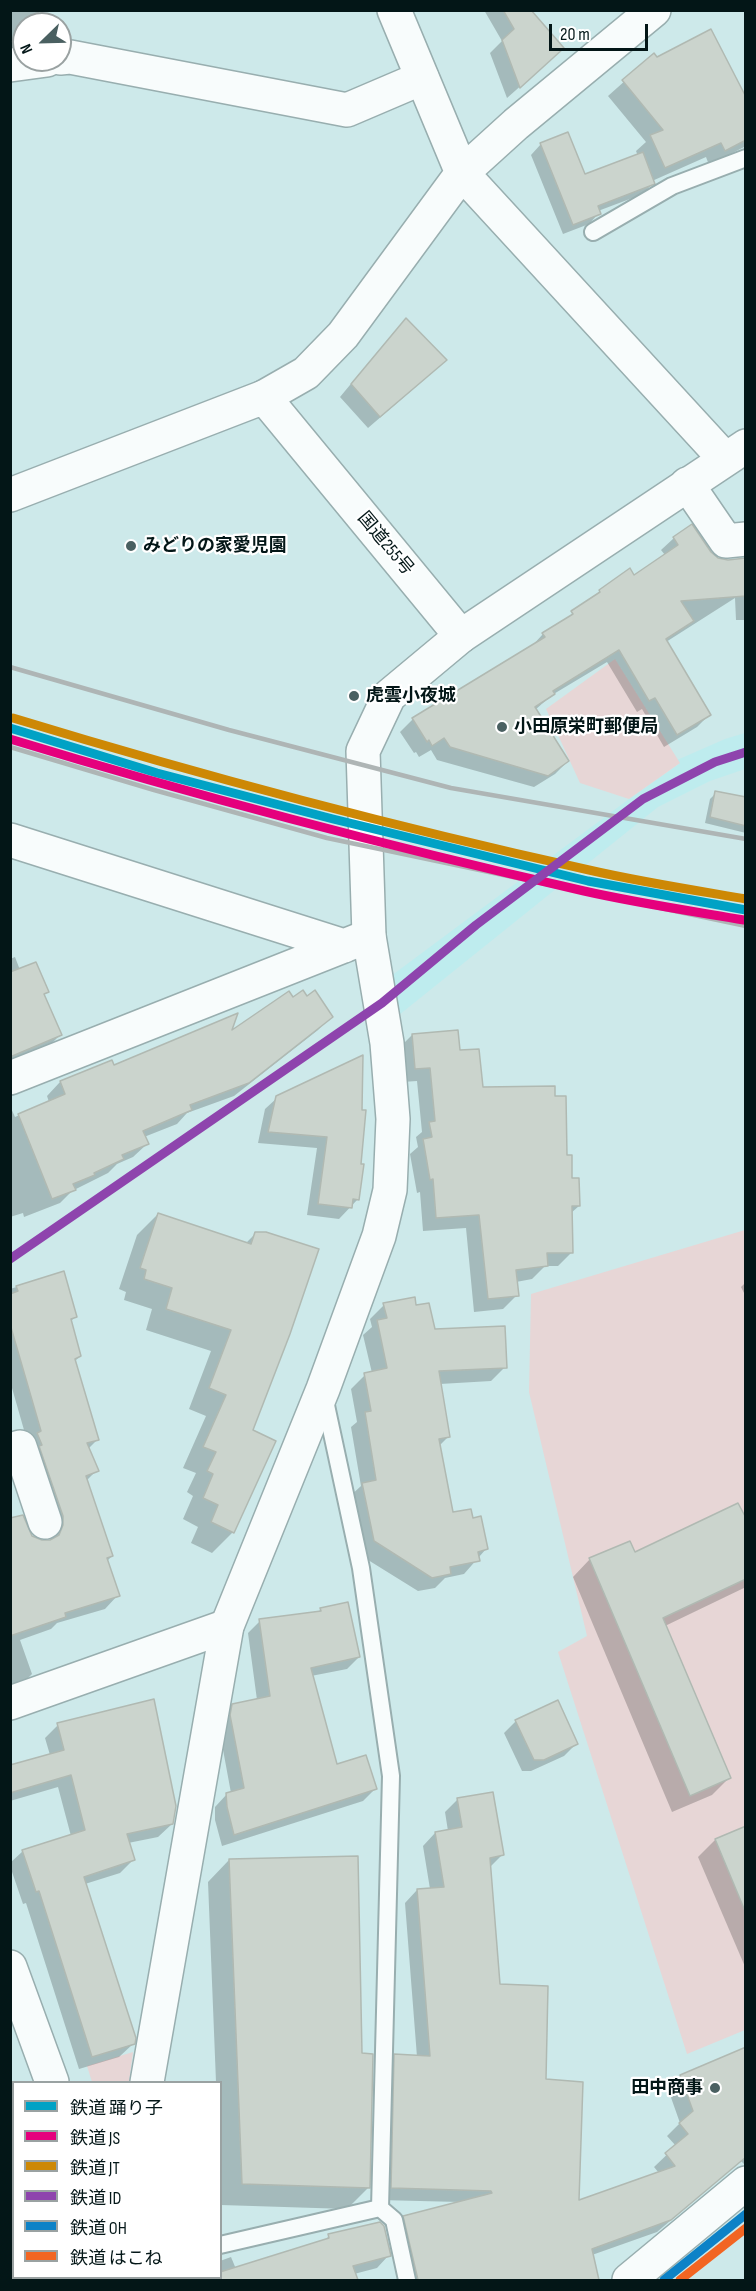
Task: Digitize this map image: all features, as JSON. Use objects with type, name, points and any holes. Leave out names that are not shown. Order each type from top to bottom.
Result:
[{"type":"main road","points":[[147,2081],[227,1626],[323,1389],[379,1236],[390,1190],[393,1119],[387,1043],[357,941],[363,751],[389,696],[461,636],[735,452],[462,173],[394,10]]},
{"type":"main road","points":[[10,495],[264,398],[306,373],[343,335],[462,173],[542,102],[654,10]]},
{"type":"main road","points":[[72,57],[347,110],[422,78]]},
{"type":"main road","name":"国道255号","points":[[264,398],[461,636]]},
{"type":"main road","points":[[687,484],[726,541],[746,539]]},
{"type":"main road","points":[[10,840],[357,941]]},
{"type":"main road","points":[[10,1078],[357,941]]},
{"type":"main road","points":[[10,1450],[20,1447],[45,1521]]},
{"type":"main road","points":[[10,1703],[227,1626]]},
{"type":"main road","points":[[10,1967],[52,2081]]},
{"type":"main road","points":[[629,2280],[746,2183]]},
{"type":"lane","points":[[593,232],[672,186],[746,158]]},
{"type":"lane","points":[[323,1389],[361,1568],[392,1776],[380,2208]]},
{"type":"lane","points":[[222,2245],[380,2208]]},
{"type":"lane","points":[[380,2208],[394,2220],[407,2280]]},
{"type":"shaded area","points":[[615,659],[680,763],[629,799],[580,783],[546,709]]},
{"type":"shaded area","points":[[745,733],[745,769],[710,781],[658,807],[399,1015],[391,976],[679,764],[677,760],[725,739]]},
{"type":"shaded area","points":[[745,1230],[745,2030],[687,2054],[558,1652],[587,1636],[529,1392],[531,1294]]},
{"type":"shaded area","points":[[133,2052],[129,2081],[92,2081],[87,2066]]},
{"type":"building","points":[[503,10],[531,10],[564,48],[520,88],[502,40],[514,29]]},
{"type":"building","points":[[711,29],[746,97],[746,140],[725,151],[721,143],[665,168],[650,135],[663,130],[622,80],[654,53],[657,57]]},
{"type":"building","points":[[568,132],[585,174],[643,152],[655,184],[598,206],[601,214],[573,225],[540,143]]},
{"type":"building","points":[[406,318],[447,360],[380,417],[351,384]]},
{"type":"building","points":[[692,524],[711,552],[718,558],[728,560],[746,558],[746,596],[681,601],[694,621],[666,639],[711,715],[677,735],[655,698],[649,701],[619,650],[553,691],[555,694],[535,707],[569,761],[548,776],[450,747],[444,738],[432,746],[429,740],[427,742],[412,718],[545,637],[542,633],[573,614],[571,611],[630,568],[634,575],[678,545],[673,537]]},
{"type":"building","points":[[715,791],[746,797],[746,826],[710,817]]},
{"type":"building","points":[[36,962],[49,992],[44,994],[62,1035],[10,1057],[10,972]]},
{"type":"building","points":[[303,990],[307,996],[315,990],[333,1017],[249,1083],[190,1105],[192,1110],[143,1131],[149,1144],[122,1155],[124,1159],[73,1184],[76,1190],[52,1199],[18,1114],[65,1094],[60,1081],[112,1060],[114,1065],[238,1013],[232,1030],[289,991],[293,997]]},
{"type":"building","points":[[458,1030],[460,1050],[479,1049],[483,1087],[555,1086],[555,1096],[566,1096],[567,1155],[572,1155],[572,1178],[579,1178],[580,1206],[572,1206],[573,1253],[547,1253],[548,1266],[516,1270],[519,1296],[488,1299],[479,1215],[436,1218],[433,1179],[430,1180],[423,1139],[432,1137],[429,1122],[435,1121],[430,1068],[415,1069],[412,1034]]},
{"type":"building","points":[[363,1055],[362,1110],[366,1110],[361,1164],[364,1164],[359,1200],[353,1199],[352,1208],[318,1204],[327,1137],[268,1132],[276,1096]]},
{"type":"building","points":[[158,1213],[251,1244],[255,1232],[266,1232],[319,1249],[290,1334],[253,1430],[276,1441],[234,1533],[211,1522],[218,1505],[203,1498],[213,1474],[207,1471],[216,1452],[203,1447],[226,1395],[209,1388],[231,1330],[166,1309],[172,1288],[144,1279],[146,1270],[140,1268]]},
{"type":"building","points":[[64,1271],[77,1317],[71,1319],[81,1356],[75,1359],[99,1440],[87,1443],[99,1471],[86,1476],[113,1556],[107,1558],[120,1596],[65,1613],[66,1617],[10,1636],[10,1518],[23,1515],[32,1536],[50,1540],[59,1535],[63,1525],[63,1516],[39,1446],[42,1445],[37,1433],[41,1431],[10,1324],[10,1294],[18,1291],[16,1286]]},
{"type":"building","points":[[415,1297],[416,1305],[429,1303],[435,1329],[505,1326],[507,1368],[439,1371],[450,1437],[439,1439],[453,1512],[471,1509],[473,1518],[481,1516],[488,1549],[478,1552],[480,1561],[450,1567],[451,1574],[432,1578],[374,1541],[362,1483],[376,1480],[365,1412],[371,1411],[364,1373],[387,1368],[377,1320],[387,1318],[383,1303]]},
{"type":"building","points":[[738,1503],[746,1518],[746,1579],[663,1618],[731,1778],[690,1796],[589,1558],[630,1541],[635,1552]]},
{"type":"building","points":[[348,1602],[360,1657],[311,1668],[337,1764],[366,1755],[377,1789],[234,1835],[226,1793],[244,1788],[230,1715],[232,1704],[270,1696],[259,1619],[321,1611],[320,1608]]},
{"type":"building","points":[[154,1699],[176,1806],[173,1824],[127,1834],[135,1860],[84,1877],[136,2038],[135,2044],[92,2057],[39,1891],[36,1892],[22,1850],[85,1830],[71,1775],[10,1793],[10,1765],[64,1750],[57,1723]]},
{"type":"building","points":[[558,1700],[578,1744],[544,1760],[534,1760],[515,1720]]},
{"type":"building","points":[[493,1792],[504,1855],[490,1858],[500,1984],[548,1986],[546,2079],[583,2082],[579,2200],[675,2166],[665,2153],[688,2134],[679,2123],[693,2111],[680,2075],[746,2047],[746,2157],[671,2220],[592,2249],[599,2280],[418,2280],[403,2216],[492,2193],[491,2191],[391,2188],[394,2054],[430,2056],[417,1889],[444,1887],[435,1832],[462,1827],[457,1798]]},
{"type":"building","points":[[746,1826],[746,1911],[745,1911],[715,1839]]},
{"type":"building","points":[[358,1856],[362,2053],[373,2054],[370,2188],[242,2184],[229,1859]]},
{"type":"building","points":[[380,2222],[384,2226],[391,2256],[353,2266],[358,2280],[214,2280],[222,2279],[222,2271],[329,2238],[328,2234]]},
{"type":"railway","points":[[10,667],[229,730],[451,788],[746,839]]},
{"type":"railway","points":[[10,747],[327,838],[746,926]]},
{"type":"rail line","name":"JT","points":[[13,718],[228,780],[516,854],[667,886],[746,899]]},
{"type":"rail line","name":"踊り子","points":[[10,728],[157,773],[333,819],[588,881],[746,910]]},
{"type":"rail line","name":"JS","points":[[10,739],[224,801],[440,857],[604,895],[744,920]]},
{"type":"rail line","name":"ID","points":[[10,1259],[382,1003],[476,925],[643,799],[715,762],[746,752]]},
{"type":"rail line","name":"OH","points":[[664,2280],[746,2214]]},
{"type":"rail line","name":"はこね","points":[[680,2280],[746,2228]]},
{"type":"place","name":"みどりの家愛児園","points":[[131,546]]},
{"type":"place","name":"虎雲小夜城","points":[[354,696]]},
{"type":"place","name":"小田原栄町郵便局","points":[[502,727]]},
{"type":"place","name":"田中商事","points":[[715,2088]]}]
